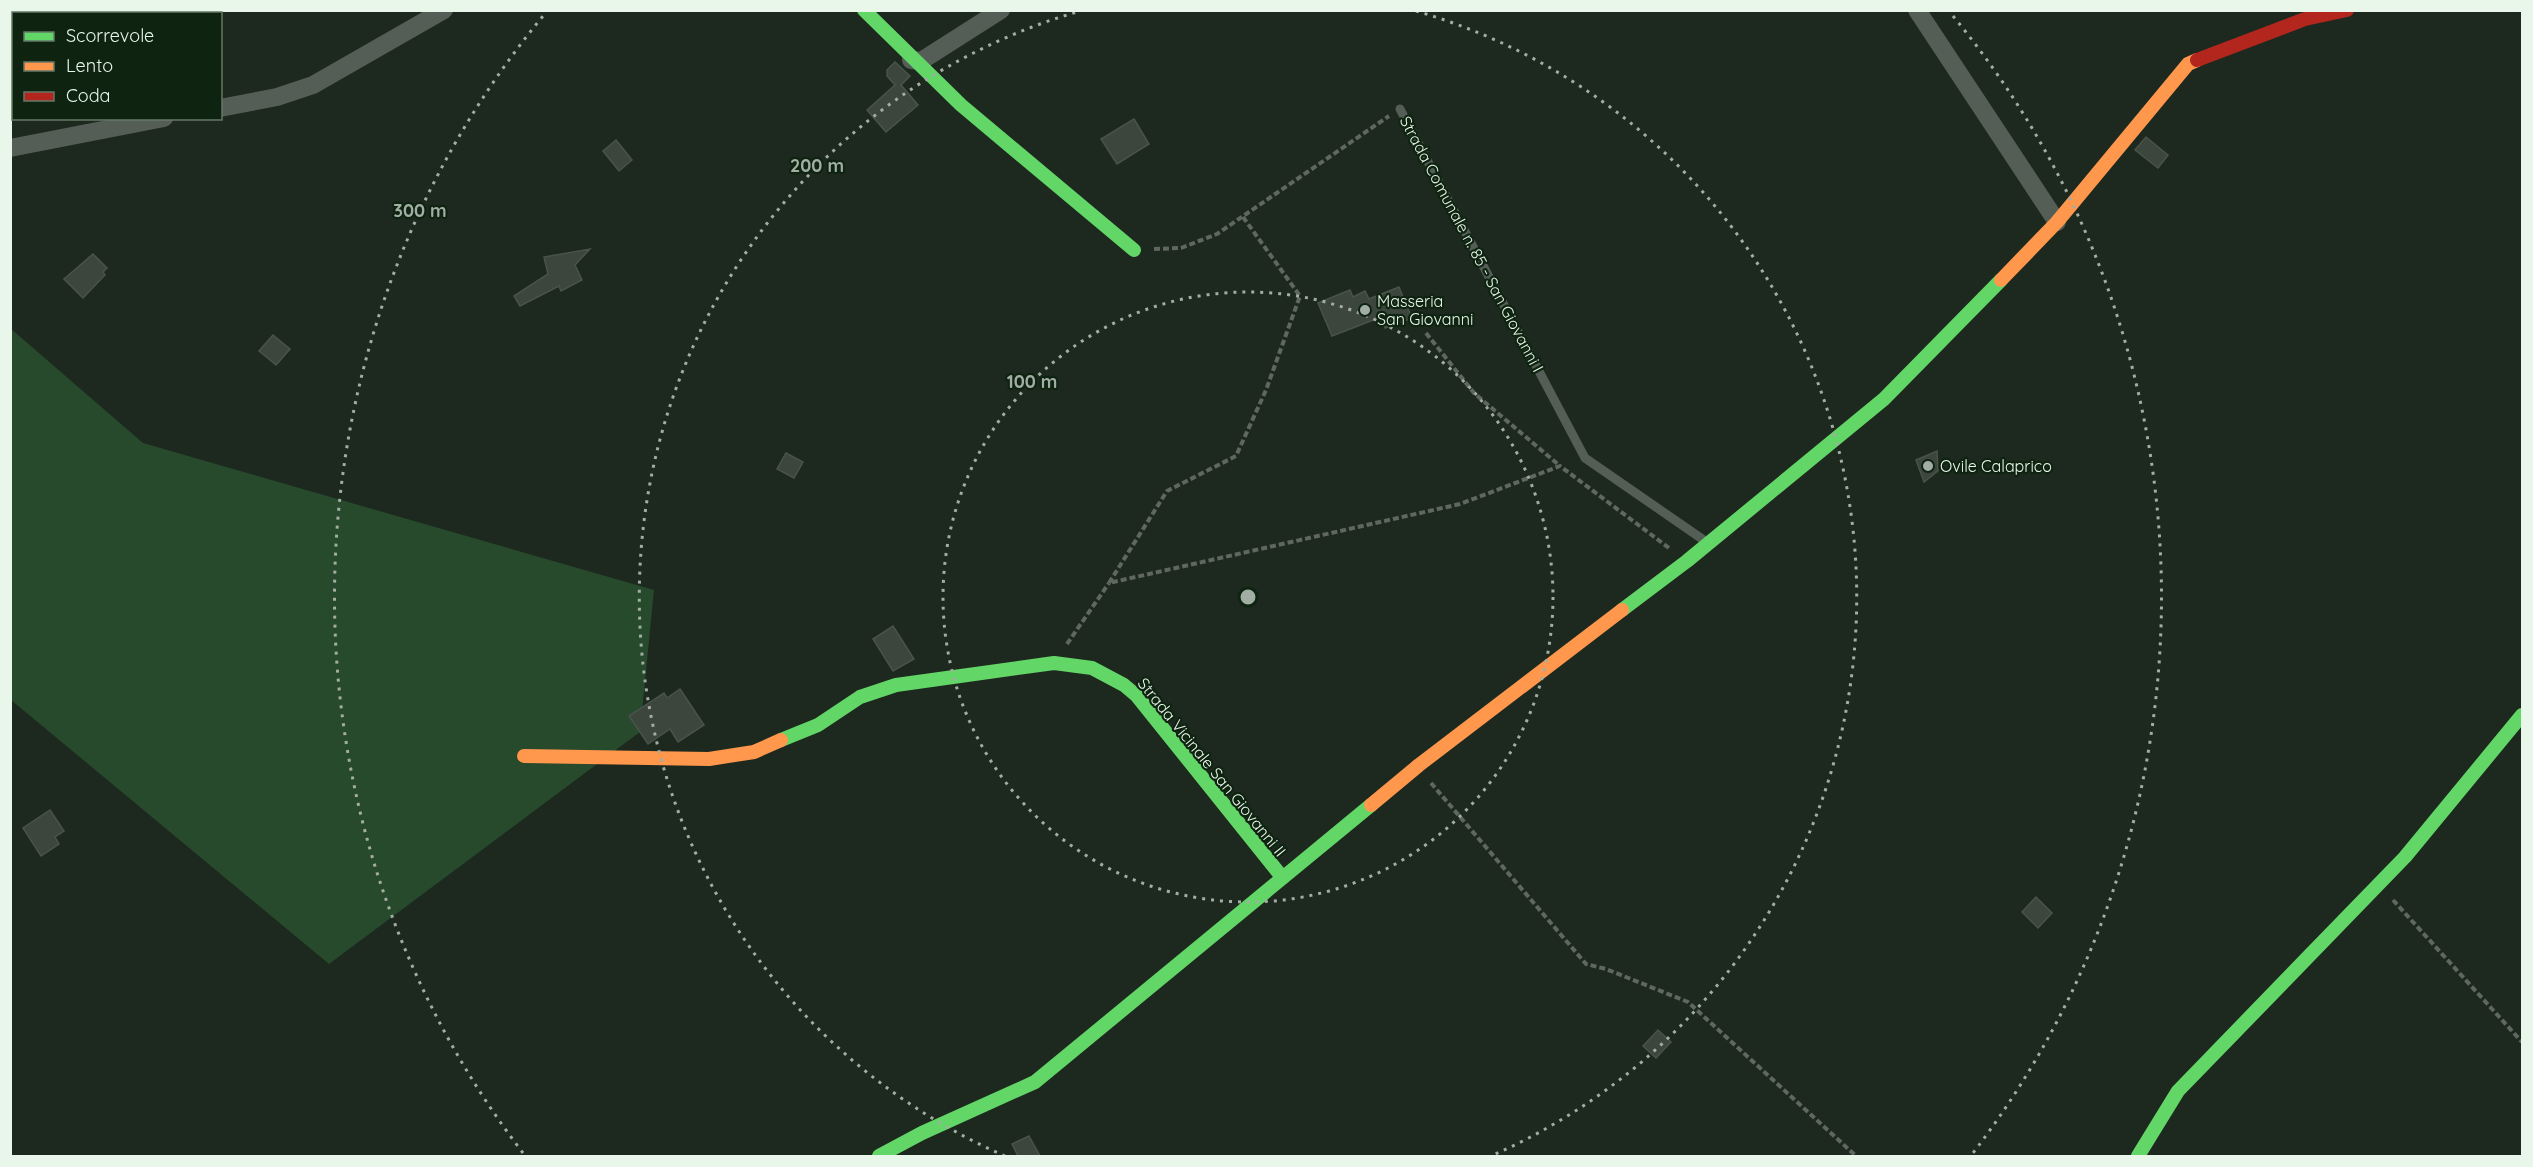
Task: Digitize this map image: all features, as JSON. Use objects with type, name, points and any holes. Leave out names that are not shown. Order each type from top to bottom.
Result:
[{"type":"street","points":[[222,108],[276,97],[313,85],[444,10]]},
{"type":"street","points":[[864,10],[911,60],[1022,159],[1134,250]]},
{"type":"street","points":[[911,60],[921,61],[1001,10]]},
{"type":"street","points":[[1917,10],[2057,222]]},
{"type":"street","points":[[879,1156],[922,1133],[1035,1082],[1419,765],[1687,561],[1884,399],[2057,222],[2188,64],[2305,19],[2347,10]]},
{"type":"street","points":[[10,148],[154,120]]},
{"type":"street","name":"Strada Vicinale San Giovanni II","points":[[524,756],[709,759],[754,752],[818,724],[860,697],[896,685],[1054,663],[1092,668],[1124,685],[1137,696],[1282,877]]},
{"type":"street","points":[[2138,1156],[2178,1091],[2405,857],[2523,715]]},
{"type":"lane","name":"Strada Comunale n. 85 - San Giovanni I","points":[[1400,109],[1585,458],[1708,543]]},
{"type":"path","name":"Strada Comunale n. 85 - San Giovanni I","points":[[1134,250],[1181,248],[1217,234],[1400,109]]},
{"type":"path","points":[[1054,663],[1167,492],[1236,456],[1266,390],[1300,296],[1243,217]]},
{"type":"path","points":[[1426,333],[1474,393],[1560,466],[1687,561]]},
{"type":"path","points":[[1109,583],[1460,504],[1560,466]]},
{"type":"path","points":[[1419,765],[1432,785],[1586,964],[1606,969],[1688,1002],[1856,1156]]},
{"type":"path","points":[[2378,884],[2523,1042]]},
{"type":"green space","points":[[10,328],[143,443],[654,590],[640,732],[329,964],[11,700]]},
{"type":"building","points":[[895,62],[910,76],[901,85],[918,105],[886,132],[867,110],[895,85],[887,76],[887,70]]},
{"type":"building","points":[[1134,119],[1149,144],[1117,164],[1101,139]]},
{"type":"building","points":[[2146,137],[2168,155],[2158,168],[2135,150]]},
{"type":"building","points":[[616,140],[632,160],[619,171],[603,151]]},
{"type":"building","points":[[590,249],[575,265],[582,280],[561,291],[559,286],[520,306],[514,296],[548,274],[544,257]]},
{"type":"building","points":[[93,254],[107,268],[103,272],[105,275],[83,298],[64,279]]},
{"type":"building","name":"Masseria San Giovanni","points":[[1399,287],[1412,318],[1385,328],[1381,317],[1332,336],[1318,303],[1350,290],[1353,297],[1365,291],[1369,299]]},
{"type":"building","points":[[273,335],[290,349],[276,365],[259,351]]},
{"type":"building","name":"Ovile Calaprico","points":[[1937,451],[1938,471],[1924,482],[1916,460]]},
{"type":"building","points":[[786,453],[803,462],[794,478],[777,469]]},
{"type":"building","points":[[893,626],[914,659],[893,671],[873,639]]},
{"type":"building","points":[[680,689],[704,725],[678,742],[670,729],[648,744],[629,716],[664,693],[667,698]]},
{"type":"building","points":[[50,810],[64,831],[55,837],[59,844],[41,856],[23,828]]},
{"type":"building","points":[[2036,897],[2052,913],[2038,928],[2022,912]]},
{"type":"building","points":[[1658,1030],[1671,1042],[1656,1058],[1643,1046]]},
{"type":"building","points":[[1029,1136],[1040,1156],[1018,1156],[1012,1144]]},
{"type":"traffic: fast","points":[[864,10],[961,105],[1134,250]]},
{"type":"traffic: fast","points":[[1622,610],[1687,561],[1884,399],[2001,280]]},
{"type":"traffic: fast","points":[[781,740],[818,725],[860,697],[896,685],[1054,663],[1092,668],[1124,685],[1137,696],[1282,877]]},
{"type":"traffic: fast","points":[[2138,1156],[2178,1091],[2405,857],[2522,715]]},
{"type":"traffic: fast","points":[[879,1156],[922,1133],[1035,1082],[1371,805]]},
{"type":"traffic: slow","points":[[2001,280],[2057,222],[2188,64],[2197,60]]},
{"type":"traffic: slow","points":[[1371,805],[1419,765],[1622,610]]},
{"type":"traffic: slow","points":[[524,756],[709,759],[754,752],[781,740]]},
{"type":"traffic: jam","points":[[2197,60],[2305,19],[2347,10]]},
{"type":"place","name":"Masseria San Giovanni","points":[[1365,310]]},
{"type":"place","name":"Ovile Calaprico","points":[[1928,466]]}]
